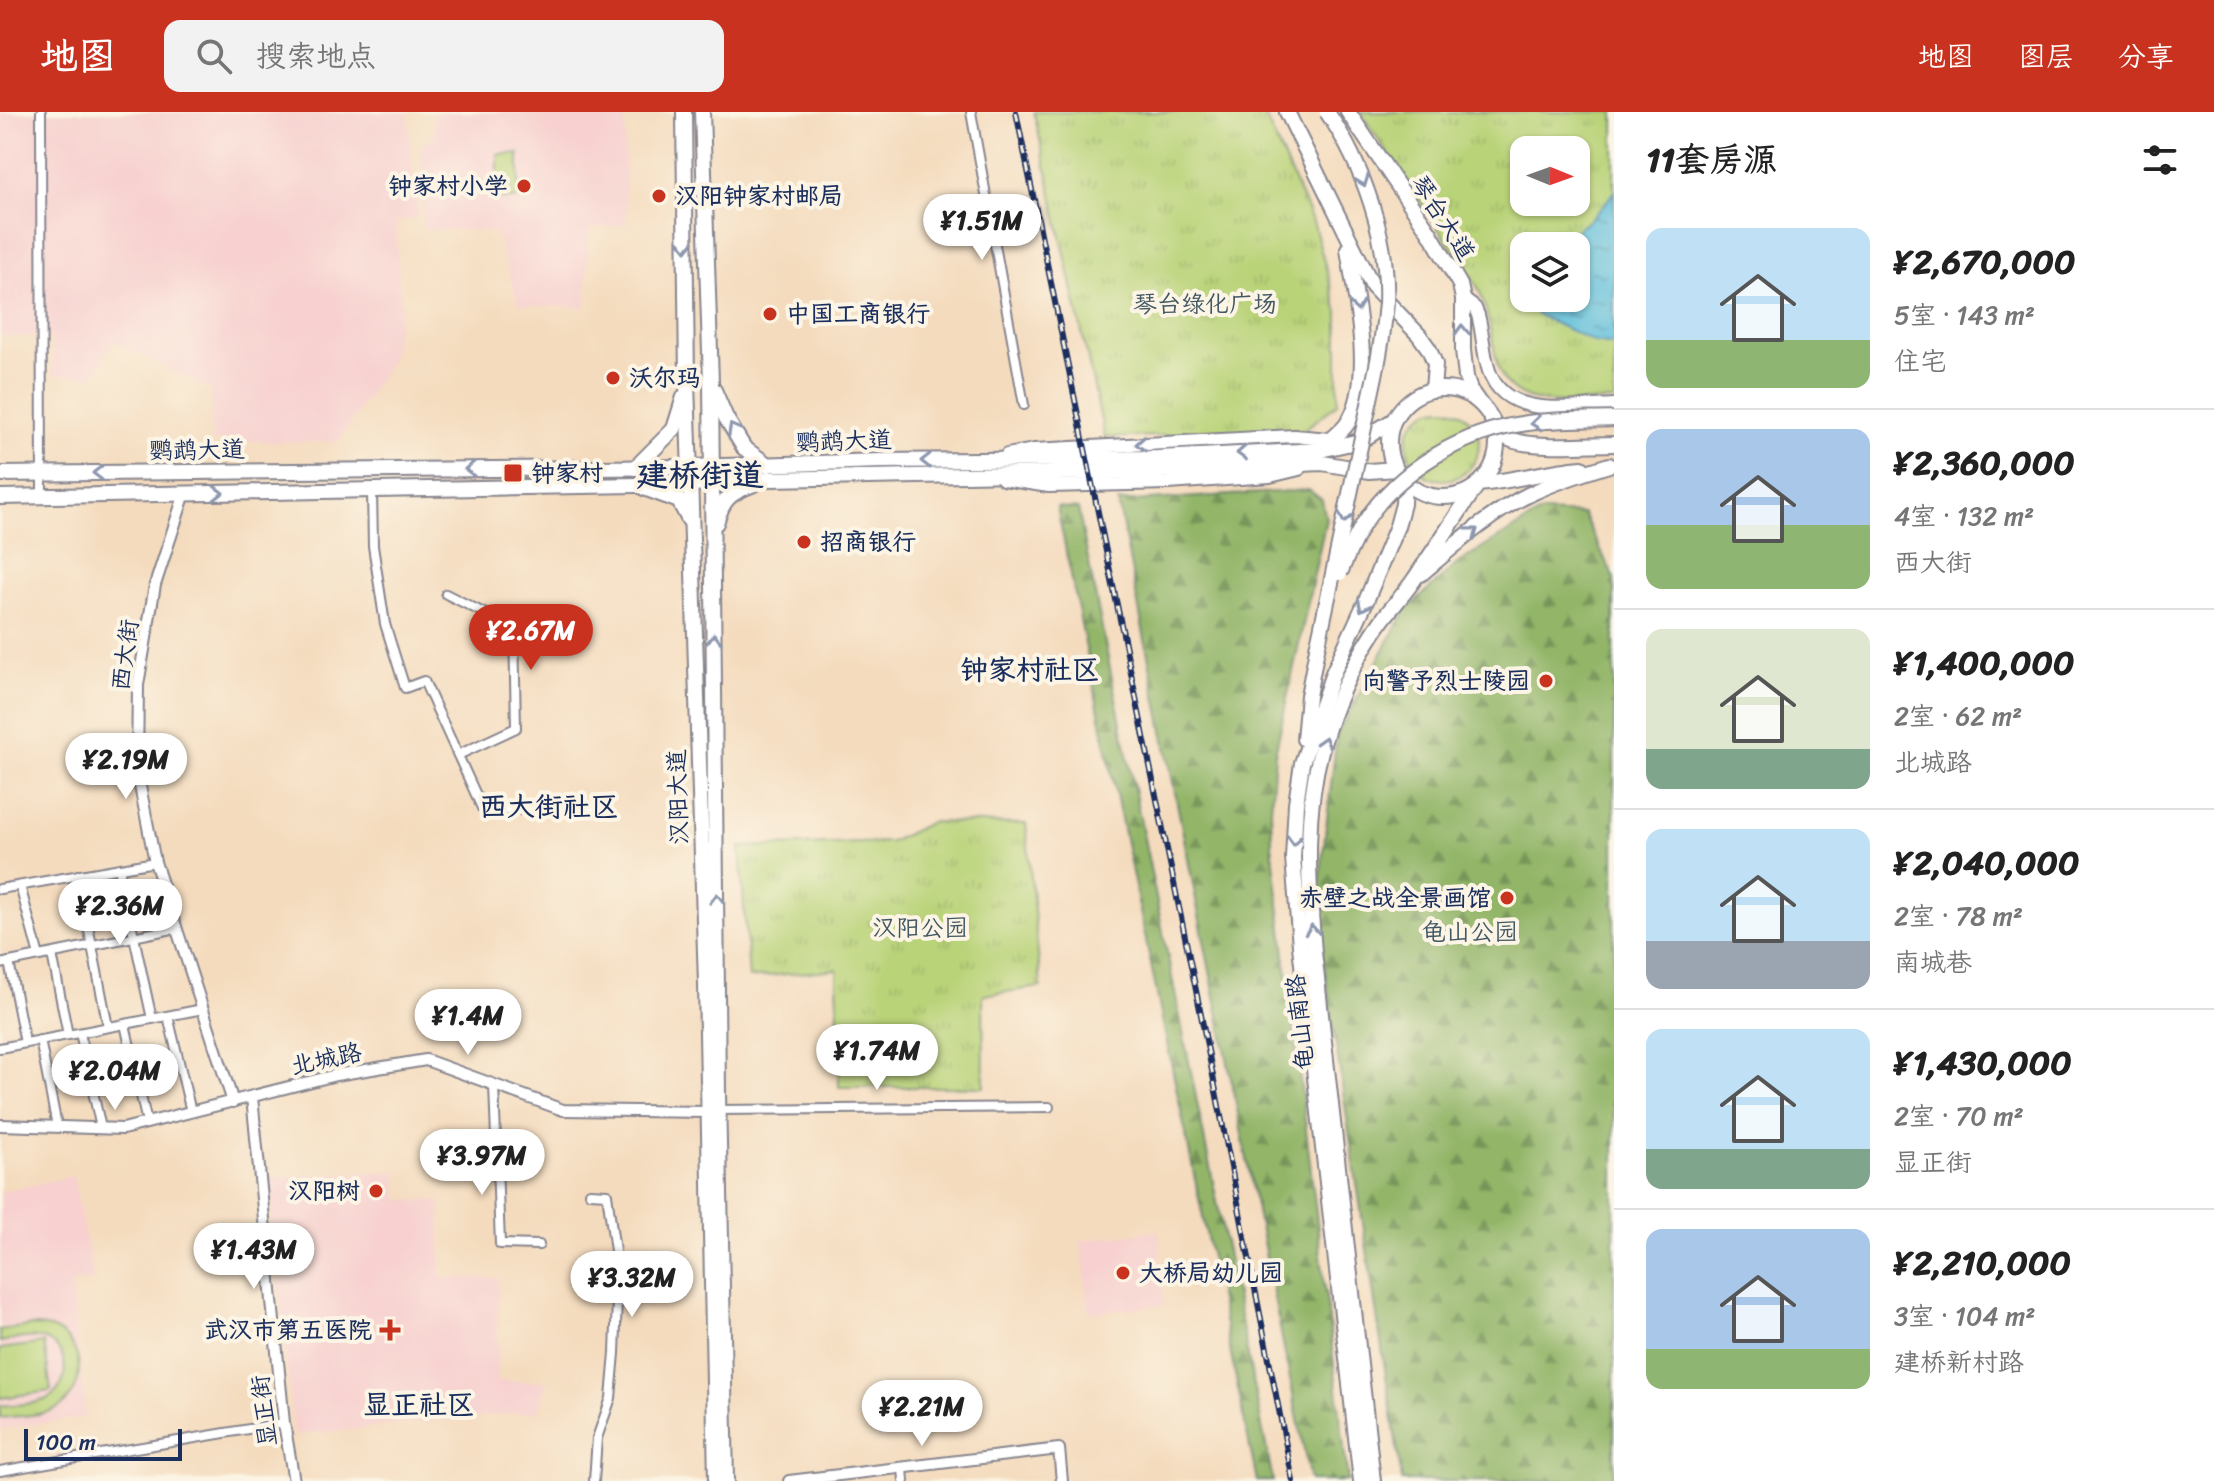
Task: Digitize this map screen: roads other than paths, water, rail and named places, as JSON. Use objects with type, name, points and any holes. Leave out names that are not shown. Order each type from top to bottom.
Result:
[{"type":"main road","name":"汉阳大道","points":[[684,112],[687,381],[726,1481]]},
{"type":"main road","name":"汉阳大道","points":[[702,112],[713,538],[716,1481]]},
{"type":"main road","points":[[1287,112],[1373,287],[1429,349],[1435,364],[1431,390]]},
{"type":"main road","points":[[1302,763],[1308,696],[1375,376],[1386,301],[1382,254],[1364,181],[1327,112]]},
{"type":"main road","name":"琴台大道","points":[[1348,112],[1430,233],[1460,285],[1466,377],[1470,390],[1494,426]]},
{"type":"main road","points":[[976,467],[1049,486],[1168,483],[1270,476],[1324,451],[1346,425],[1354,410],[1361,362],[1359,314],[1345,229]]},
{"type":"main road","points":[[1463,299],[1475,308],[1478,315],[1488,369],[1512,399],[1537,407],[1614,405]]},
{"type":"main road","points":[[635,468],[674,429],[687,381]]},
{"type":"main road","points":[[711,382],[726,418],[744,448],[769,472],[728,496],[721,508],[713,538]]},
{"type":"main road","points":[[1431,390],[1449,389],[1465,394],[1480,404]]},
{"type":"main road","name":"鹦鹉大道","points":[[0,474],[690,467],[769,472],[976,467],[1324,451],[1360,441],[1394,420],[1409,401],[1431,390]]},
{"type":"main road","points":[[1317,649],[1349,550],[1383,497],[1404,478],[1451,447],[1506,427],[1527,423],[1614,419]]},
{"type":"main road","points":[[1302,763],[1333,673],[1401,516],[1400,475],[1389,445],[1394,420]]},
{"type":"main road","points":[[1494,426],[1507,438],[1523,442],[1614,444]]},
{"type":"main road","points":[[1413,581],[1488,472],[1494,458],[1494,426]]},
{"type":"main road","name":"鹦鹉大道","points":[[1324,451],[1369,471],[1400,475]]},
{"type":"main road","points":[[1400,475],[1416,490],[1432,496],[1448,497],[1464,493],[1478,484],[1561,469],[1612,465]]},
{"type":"main road","points":[[1413,581],[1454,546],[1529,494],[1558,481],[1612,465]]},
{"type":"main road","name":"鹦鹉大道","points":[[0,497],[691,484],[769,472]]},
{"type":"main road","points":[[634,484],[679,501],[686,510],[693,540]]},
{"type":"main road","name":"龟山南路","points":[[1373,1481],[1314,952],[1309,887],[1310,824],[1321,751],[1345,686],[1383,620],[1413,581]]},
{"type":"main road","name":"龟山南路","points":[[1302,763],[1294,837],[1297,907],[1361,1481]]},
{"type":"street","points":[[41,112],[42,497]]},
{"type":"street","points":[[971,112],[1024,405]]},
{"type":"street","points":[[372,491],[373,546],[385,624],[405,688],[424,681],[482,808],[601,811]]},
{"type":"street","name":"西大街","points":[[185,493],[155,585],[138,685],[137,771],[155,862],[233,1102]]},
{"type":"street","points":[[446,594],[514,628],[516,728],[458,755]]},
{"type":"street","points":[[0,889],[155,862]]},
{"type":"street","points":[[119,868],[152,1019]]},
{"type":"street","points":[[78,875],[108,1027]]},
{"type":"street","points":[[20,886],[39,956]]},
{"type":"street","points":[[25,1043],[4,963],[177,928]]},
{"type":"street","points":[[52,954],[68,1035]]},
{"type":"street","points":[[0,1048],[203,1009]]},
{"type":"street","points":[[168,1016],[191,1112]]},
{"type":"street","points":[[125,1024],[147,1123]]},
{"type":"street","points":[[80,1033],[101,1128]]},
{"type":"street","points":[[40,1040],[57,1126]]},
{"type":"street","name":"北城路","points":[[0,1125],[123,1129],[336,1075],[426,1060],[563,1110],[714,1111]]},
{"type":"street","points":[[494,1085],[500,1244],[539,1245]]},
{"type":"street","name":"显正街","points":[[252,1097],[284,1423],[294,1481]]},
{"type":"street","points":[[714,1111],[1049,1107]]},
{"type":"street","points":[[590,1193],[607,1194],[618,1272],[611,1398],[597,1438],[594,1481]]},
{"type":"street","points":[[254,1248],[267,1245]]},
{"type":"street","points":[[0,1471],[284,1423]]},
{"type":"street","points":[[789,1481],[1059,1449],[1062,1481]]},
{"type":"street","points":[[903,1468],[904,1481]]},
{"type":"water","points":[[1614,191],[1614,345],[1594,342],[1536,314],[1590,312],[1590,232],[1573,232],[1601,208]]},
{"type":"railway","points":[[1016,112],[1293,1481]]},
{"type":"place","name":"钟家村小学","points":[[524,186]]},
{"type":"place","name":"汉阳钟家村邮局","points":[[659,196]]},
{"type":"place","name":"中国工商银行","points":[[770,314]]},
{"type":"place","name":"沃尔玛","points":[[613,378]]},
{"type":"place","name":"钟家村","points":[[513,473]]},
{"type":"place","name":"招商银行","points":[[804,542]]},
{"type":"place","name":"向警予烈士陵园","points":[[1546,681]]},
{"type":"place","name":"赤壁之战全景画馆","points":[[1507,898]]},
{"type":"place","name":"汉阳树","points":[[376,1191]]},
{"type":"place","name":"大桥局幼儿园","points":[[1123,1273]]},
{"type":"place","name":"武汉市第五医院","points":[[390,1330]]},
{"type":"district","name":"建桥街道","points":[[700,475]]},
{"type":"district","name":"钟家村社区","points":[[1030,669]]},
{"type":"district","name":"西大街社区","points":[[549,806]]},
{"type":"district","name":"显正社区","points":[[419,1404]]},
{"type":"park label","name":"琴台绿化广场","points":[[1205,304]]},
{"type":"park label","name":"汉阳公园","points":[[920,928]]},
{"type":"park label","name":"龟山公园","points":[[1470,932]]}]
